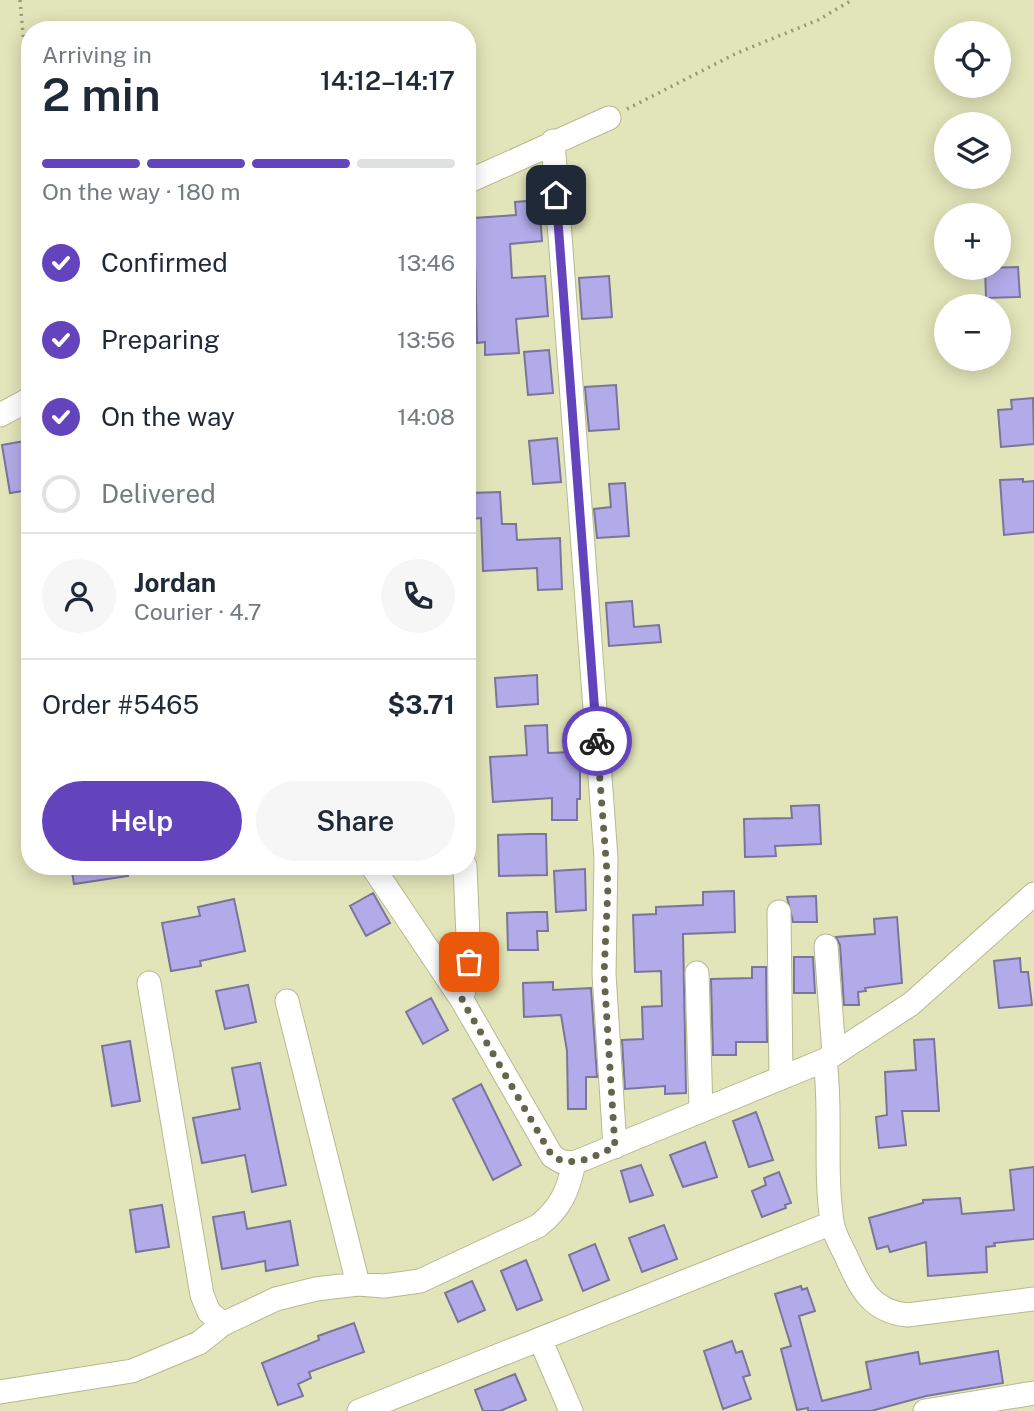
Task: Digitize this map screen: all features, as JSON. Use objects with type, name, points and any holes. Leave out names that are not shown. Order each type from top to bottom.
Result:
[{"type":"street","points":[[476,177],[609,118]]},
{"type":"street","points":[[553,141],[606,858],[604,974],[615,1147]]},
{"type":"street","points":[[0,415],[21,404]]},
{"type":"street","points":[[378,875],[462,1000],[552,1156],[562,1162],[574,1163],[829,1057],[911,1004],[1034,894]]},
{"type":"street","points":[[462,1000],[469,962],[465,875]]},
{"type":"street","points":[[779,912],[781,1079]]},
{"type":"street","points":[[826,946],[832,1223],[862,1290],[870,1301],[892,1313],[919,1314],[1034,1298]]},
{"type":"street","points":[[697,973],[701,1111]]},
{"type":"street","points":[[149,983],[202,1295],[209,1312],[223,1324]]},
{"type":"street","points":[[287,1002],[358,1284]]},
{"type":"street","points":[[0,1392],[132,1371],[199,1343],[223,1324],[276,1299],[316,1289],[358,1284],[384,1286],[420,1281],[538,1226],[555,1213],[568,1193],[574,1163]]},
{"type":"street","points":[[359,1411],[832,1223]]},
{"type":"street","points":[[540,1339],[571,1411]]},
{"type":"street","points":[[925,1411],[1034,1392]]},
{"type":"path","points":[[20,0],[22,21]]},
{"type":"path","points":[[609,118],[673,88],[737,53],[818,20],[852,0]]},
{"type":"building","points":[[539,200],[542,241],[510,244],[512,278],[545,276],[548,316],[516,319],[519,353],[485,355],[485,342],[477,343],[476,218],[516,215],[515,202]]},
{"type":"building","points":[[1011,267],[1018,267],[1020,297],[1011,297],[1011,294],[986,294],[985,280],[1011,280]]},
{"type":"building","points":[[609,276],[612,317],[582,319],[579,278]]},
{"type":"building","points":[[549,350],[553,393],[528,395],[524,352]]},
{"type":"building","points":[[616,385],[619,429],[589,431],[585,387]]},
{"type":"building","points":[[1033,398],[1034,444],[1001,447],[998,410],[1012,409],[1011,400]]},
{"type":"building","points":[[557,438],[561,482],[533,484],[529,441]]},
{"type":"building","points":[[21,442],[21,491],[10,493],[2,445]]},
{"type":"building","points":[[1023,479],[1023,482],[1034,481],[1034,532],[1004,535],[1000,480]]},
{"type":"building","points":[[625,483],[629,536],[597,538],[594,509],[611,507],[609,484]]},
{"type":"building","points":[[500,492],[502,524],[516,524],[517,540],[560,538],[562,589],[538,590],[537,568],[483,571],[481,518],[476,518],[476,493]]},
{"type":"building","points":[[632,601],[634,627],[659,625],[661,642],[609,646],[606,603]]},
{"type":"building","points":[[537,675],[538,704],[497,707],[495,678]]},
{"type":"building","points":[[547,725],[548,753],[572,752],[573,764],[580,764],[577,820],[552,820],[552,798],[493,802],[490,757],[527,755],[525,726]]},
{"type":"building","points":[[819,805],[821,844],[775,846],[776,856],[745,857],[744,819],[792,818],[791,806]]},
{"type":"building","points":[[546,834],[547,875],[499,876],[498,835]]},
{"type":"building","points":[[585,869],[586,910],[556,912],[554,871]]},
{"type":"building","points":[[72,875],[128,875],[128,876],[74,884]]},
{"type":"building","points":[[734,891],[735,932],[683,934],[686,1093],[665,1094],[665,1086],[625,1089],[622,1040],[643,1039],[642,1007],[662,1006],[661,971],[635,972],[633,915],[656,914],[656,907],[703,905],[703,892]]},
{"type":"building","points":[[373,893],[390,923],[366,936],[350,906]]},
{"type":"building","points":[[816,896],[817,922],[793,922],[787,897]]},
{"type":"building","points":[[234,899],[245,951],[200,961],[201,966],[171,971],[162,923],[200,916],[198,907]]},
{"type":"building","points":[[547,912],[548,931],[537,931],[538,950],[508,950],[507,913]]},
{"type":"building","points":[[897,917],[902,983],[865,988],[866,991],[858,992],[859,1005],[844,1005],[840,945],[836,937],[875,934],[874,919]]},
{"type":"building","points":[[794,957],[813,957],[815,993],[794,993]]},
{"type":"building","points":[[1020,958],[1021,972],[1028,972],[1032,1005],[999,1008],[994,961]]},
{"type":"building","points":[[752,967],[766,967],[767,1042],[736,1042],[736,1055],[713,1055],[711,979],[752,978]]},
{"type":"building","points":[[553,982],[553,990],[591,988],[597,1077],[586,1077],[586,1109],[568,1109],[567,1051],[561,1015],[524,1017],[523,983]]},
{"type":"building","points":[[248,985],[256,1022],[225,1029],[216,991]]},
{"type":"building","points":[[431,998],[448,1030],[423,1044],[406,1012]]},
{"type":"building","points":[[934,1039],[939,1111],[902,1111],[906,1145],[879,1148],[876,1117],[887,1115],[885,1072],[916,1070],[914,1040]]},
{"type":"building","points":[[130,1041],[140,1101],[112,1106],[102,1046]]},
{"type":"building","points":[[260,1063],[286,1185],[252,1192],[245,1155],[202,1163],[193,1118],[240,1109],[232,1068]]},
{"type":"building","points":[[481,1084],[521,1165],[493,1180],[453,1099]]},
{"type":"building","points":[[756,1112],[773,1160],[749,1167],[733,1121]]},
{"type":"building","points":[[705,1142],[717,1177],[683,1187],[670,1155]]},
{"type":"building","points":[[641,1165],[653,1195],[630,1202],[621,1171]]},
{"type":"building","points":[[1034,1167],[1034,1239],[994,1243],[995,1246],[986,1247],[987,1272],[928,1276],[926,1242],[890,1252],[888,1246],[877,1249],[869,1218],[923,1203],[923,1200],[960,1198],[962,1214],[1014,1210],[1010,1170]]},
{"type":"building","points":[[779,1172],[791,1203],[785,1205],[786,1208],[762,1217],[752,1191],[766,1185],[764,1178]]},
{"type":"building","points":[[162,1205],[169,1247],[136,1252],[130,1210]]},
{"type":"building","points":[[244,1212],[247,1229],[290,1221],[298,1265],[266,1271],[265,1261],[222,1269],[213,1217]]},
{"type":"building","points":[[664,1225],[677,1259],[642,1272],[629,1238]]},
{"type":"building","points":[[595,1244],[609,1280],[583,1291],[569,1255]]},
{"type":"building","points":[[526,1260],[542,1300],[517,1310],[501,1271]]},
{"type":"building","points":[[472,1281],[485,1310],[458,1322],[445,1293]]},
{"type":"building","points":[[801,1286],[802,1290],[807,1288],[815,1311],[799,1316],[822,1401],[871,1389],[866,1362],[918,1352],[920,1364],[998,1351],[1003,1383],[926,1396],[871,1411],[808,1411],[808,1408],[797,1410],[781,1349],[791,1346],[775,1294]]},
{"type":"building","points":[[354,1323],[364,1352],[309,1372],[311,1378],[298,1384],[303,1396],[278,1405],[262,1363],[319,1340],[318,1336]]},
{"type":"building","points":[[732,1341],[736,1353],[742,1351],[750,1375],[743,1377],[751,1399],[723,1409],[704,1351]]},
{"type":"building","points":[[515,1374],[526,1400],[500,1411],[483,1411],[475,1390]]},
{"type":"way so far","points":[[469,962],[462,1000],[552,1156],[562,1162],[574,1163],[615,1147],[604,974],[608,886],[597,741]]},
{"type":"route","points":[[556,195],[597,741]]}]
